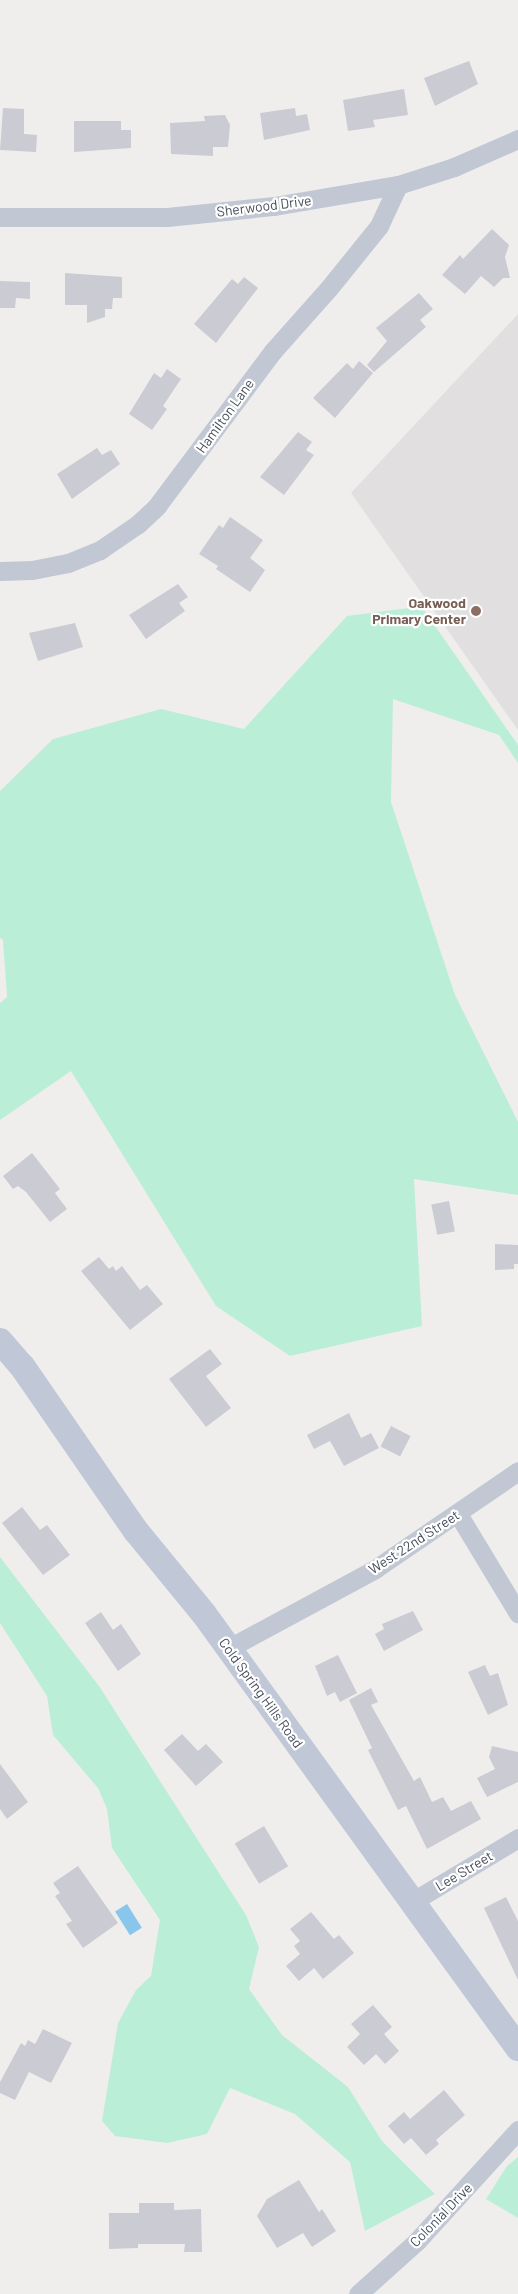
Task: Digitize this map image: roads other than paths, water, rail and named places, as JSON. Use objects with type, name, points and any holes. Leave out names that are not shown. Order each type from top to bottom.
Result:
[{"type":"street","name":"Sherwood Drive","points":[[0,217],[167,217],[274,206],[398,185],[454,167],[518,139]]},
{"type":"street","name":"Hamilton Lane","points":[[0,570],[32,570],[68,563],[100,550],[151,512],[272,351],[329,288],[378,226],[398,185]]},
{"type":"street","name":"Cold Spring Hills Road","points":[[0,1340],[22,1366],[136,1531],[229,1648],[410,1903],[518,2048]]},
{"type":"street","name":"West 22nd Street","points":[[229,1648],[375,1570],[518,1471]]},
{"type":"street","points":[[458,1514],[518,1614]]},
{"type":"street","name":"Lee Street","points":[[410,1903],[518,1838]]},
{"type":"street","name":"Colonial Drive","points":[[358,2294],[423,2235],[518,2130]]},
{"type":"water","points":[[127,1904],[142,1928],[130,1935],[115,1911]]},
{"type":"place","name":"Oakwood Primary Center","points":[[476,611]]}]
